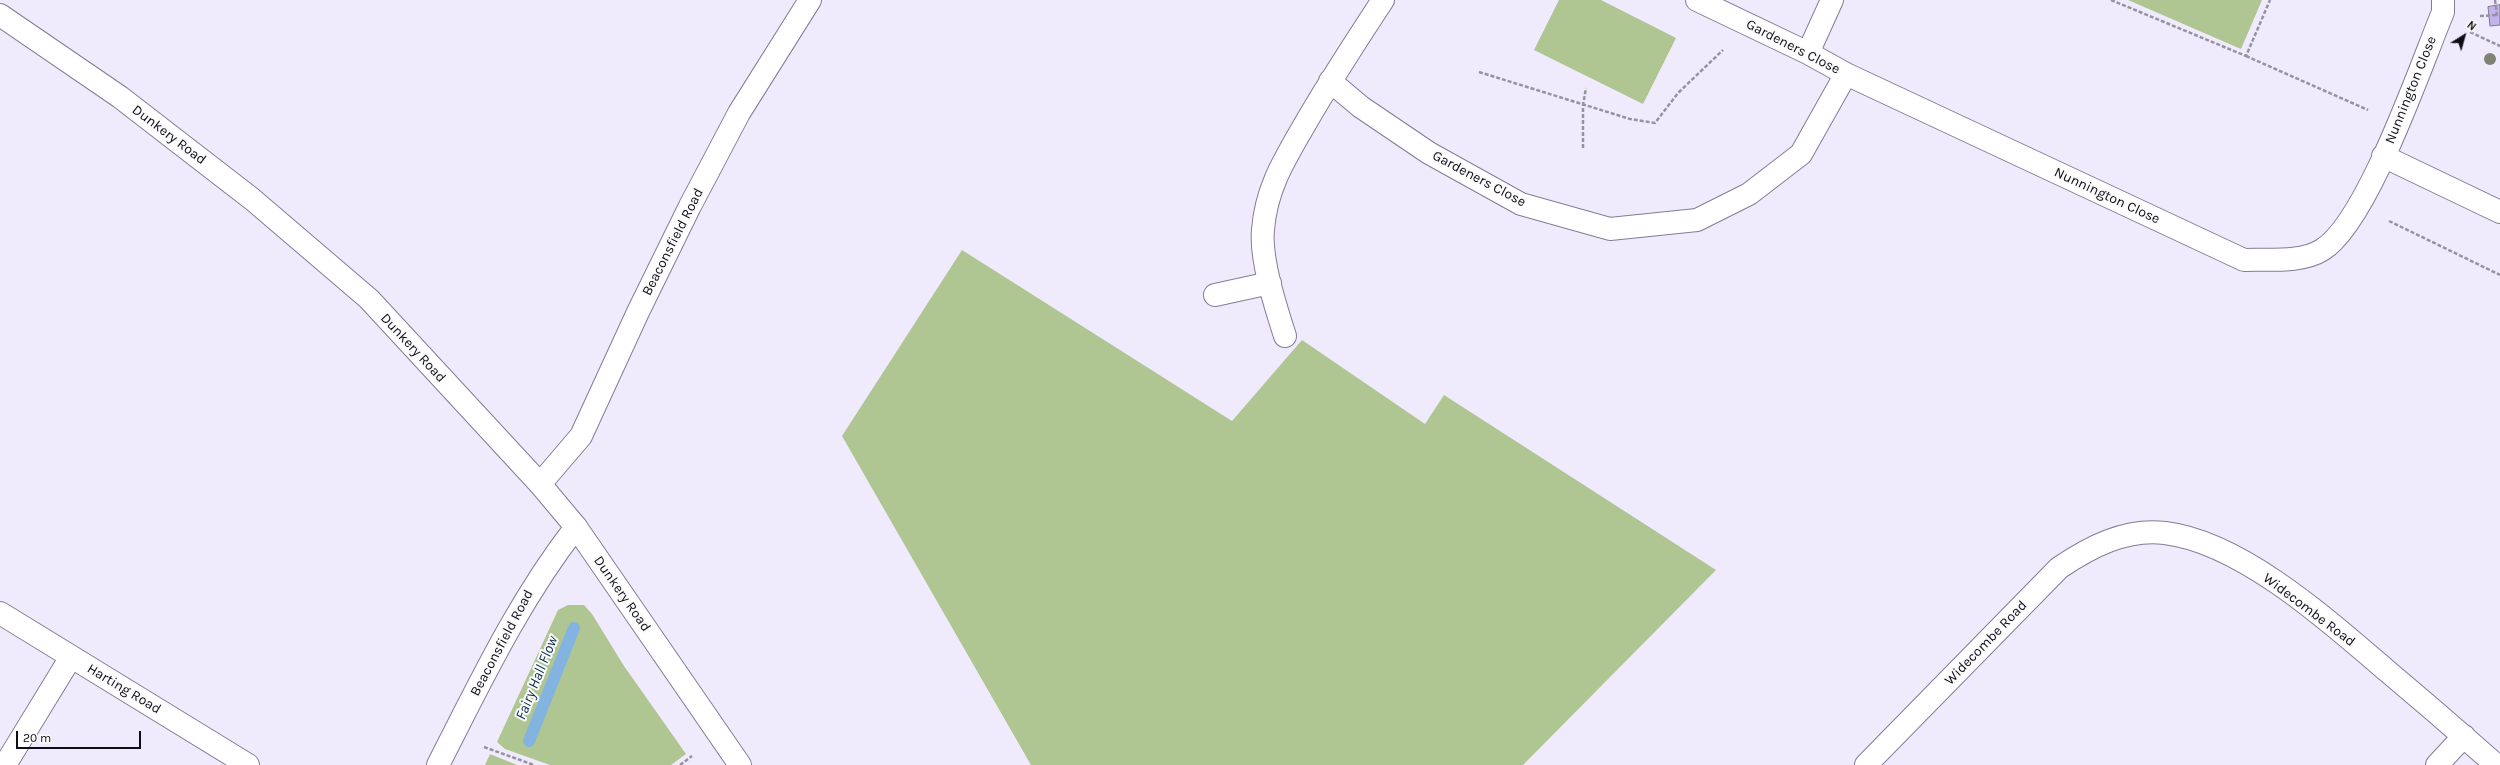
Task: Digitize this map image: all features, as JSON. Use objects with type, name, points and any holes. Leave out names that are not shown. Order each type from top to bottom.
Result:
[{"type":"street","name":"Beaconsfield Road","points":[[540,484],[581,436],[638,312],[690,206],[739,113],[810,0]]},
{"type":"street","points":[[1285,336],[1270,283],[1262,231],[1270,189],[1330,81],[1383,0]]},
{"type":"street","name":"Gardeners Close","points":[[1330,81],[1361,107],[1429,153],[1521,204],[1610,229],[1696,220],[1749,194],[1801,154],[1846,74],[1808,53],[1697,0]]},
{"type":"street","points":[[1808,53],[1832,0]]},
{"type":"street","name":"Nunnington Close","points":[[1846,74],[2244,260],[2303,257],[2323,250],[2342,231],[2359,207],[2383,156],[2443,12],[2443,0]]},
{"type":"street","name":"Dunkery Road","points":[[0,15],[120,97],[252,199],[315,251],[369,299],[540,484],[576,527],[740,765]]},
{"type":"street","name":"Nunnington Close","points":[[2383,156],[2500,212]]},
{"type":"street","points":[[1215,295],[1270,283]]},
{"type":"street","name":"Beaconsfield Road","points":[[438,765],[519,608],[548,563],[576,527]]},
{"type":"street","name":"Widecombe Road","points":[[1866,765],[2059,568],[2096,545],[2140,533],[2164,533],[2212,544],[2280,584],[2334,625],[2496,765]]},
{"type":"street","name":"Harting Road","points":[[0,613],[248,765]]},
{"type":"street","points":[[5,765],[71,657]]},
{"type":"street","points":[[2437,765],[2464,736]]},
{"type":"path","points":[[2111,0],[2246,56],[2374,113]]},
{"type":"path","points":[[2246,56],[2270,0]]},
{"type":"path","points":[[2480,16],[2498,15],[2495,0]]},
{"type":"path","points":[[1479,72],[1630,119],[1656,123],[1678,93],[1749,25]]},
{"type":"path","points":[[2471,26],[2470,32],[2500,46]]},
{"type":"path","points":[[1584,148],[1583,104],[1586,88]]},
{"type":"path","points":[[2359,207],[2500,275]]},
{"type":"path","points":[[480,745],[534,765]]},
{"type":"path","points":[[680,765],[695,753]]},
{"type":"green space","points":[[1559,0],[1601,0],[1676,38],[1643,104],[1534,50]]},
{"type":"green space","points":[[2128,0],[2262,0],[2241,49]]},
{"type":"green space","points":[[962,250],[1232,421],[1302,340],[1425,424],[1444,395],[1716,570],[1523,765],[1031,765],[842,436]]},
{"type":"green space","points":[[568,605],[584,605],[592,614],[624,666],[686,754],[671,765],[550,765],[505,749],[497,742],[558,610]]},
{"type":"green space","points":[[490,754],[517,765],[485,765]]},
{"type":"building","points":[[2500,5],[2500,25],[2490,26],[2488,7]]},
{"type":"waterway","name":"Fairy Hall Flow","points":[[529,741],[574,628]]}]
